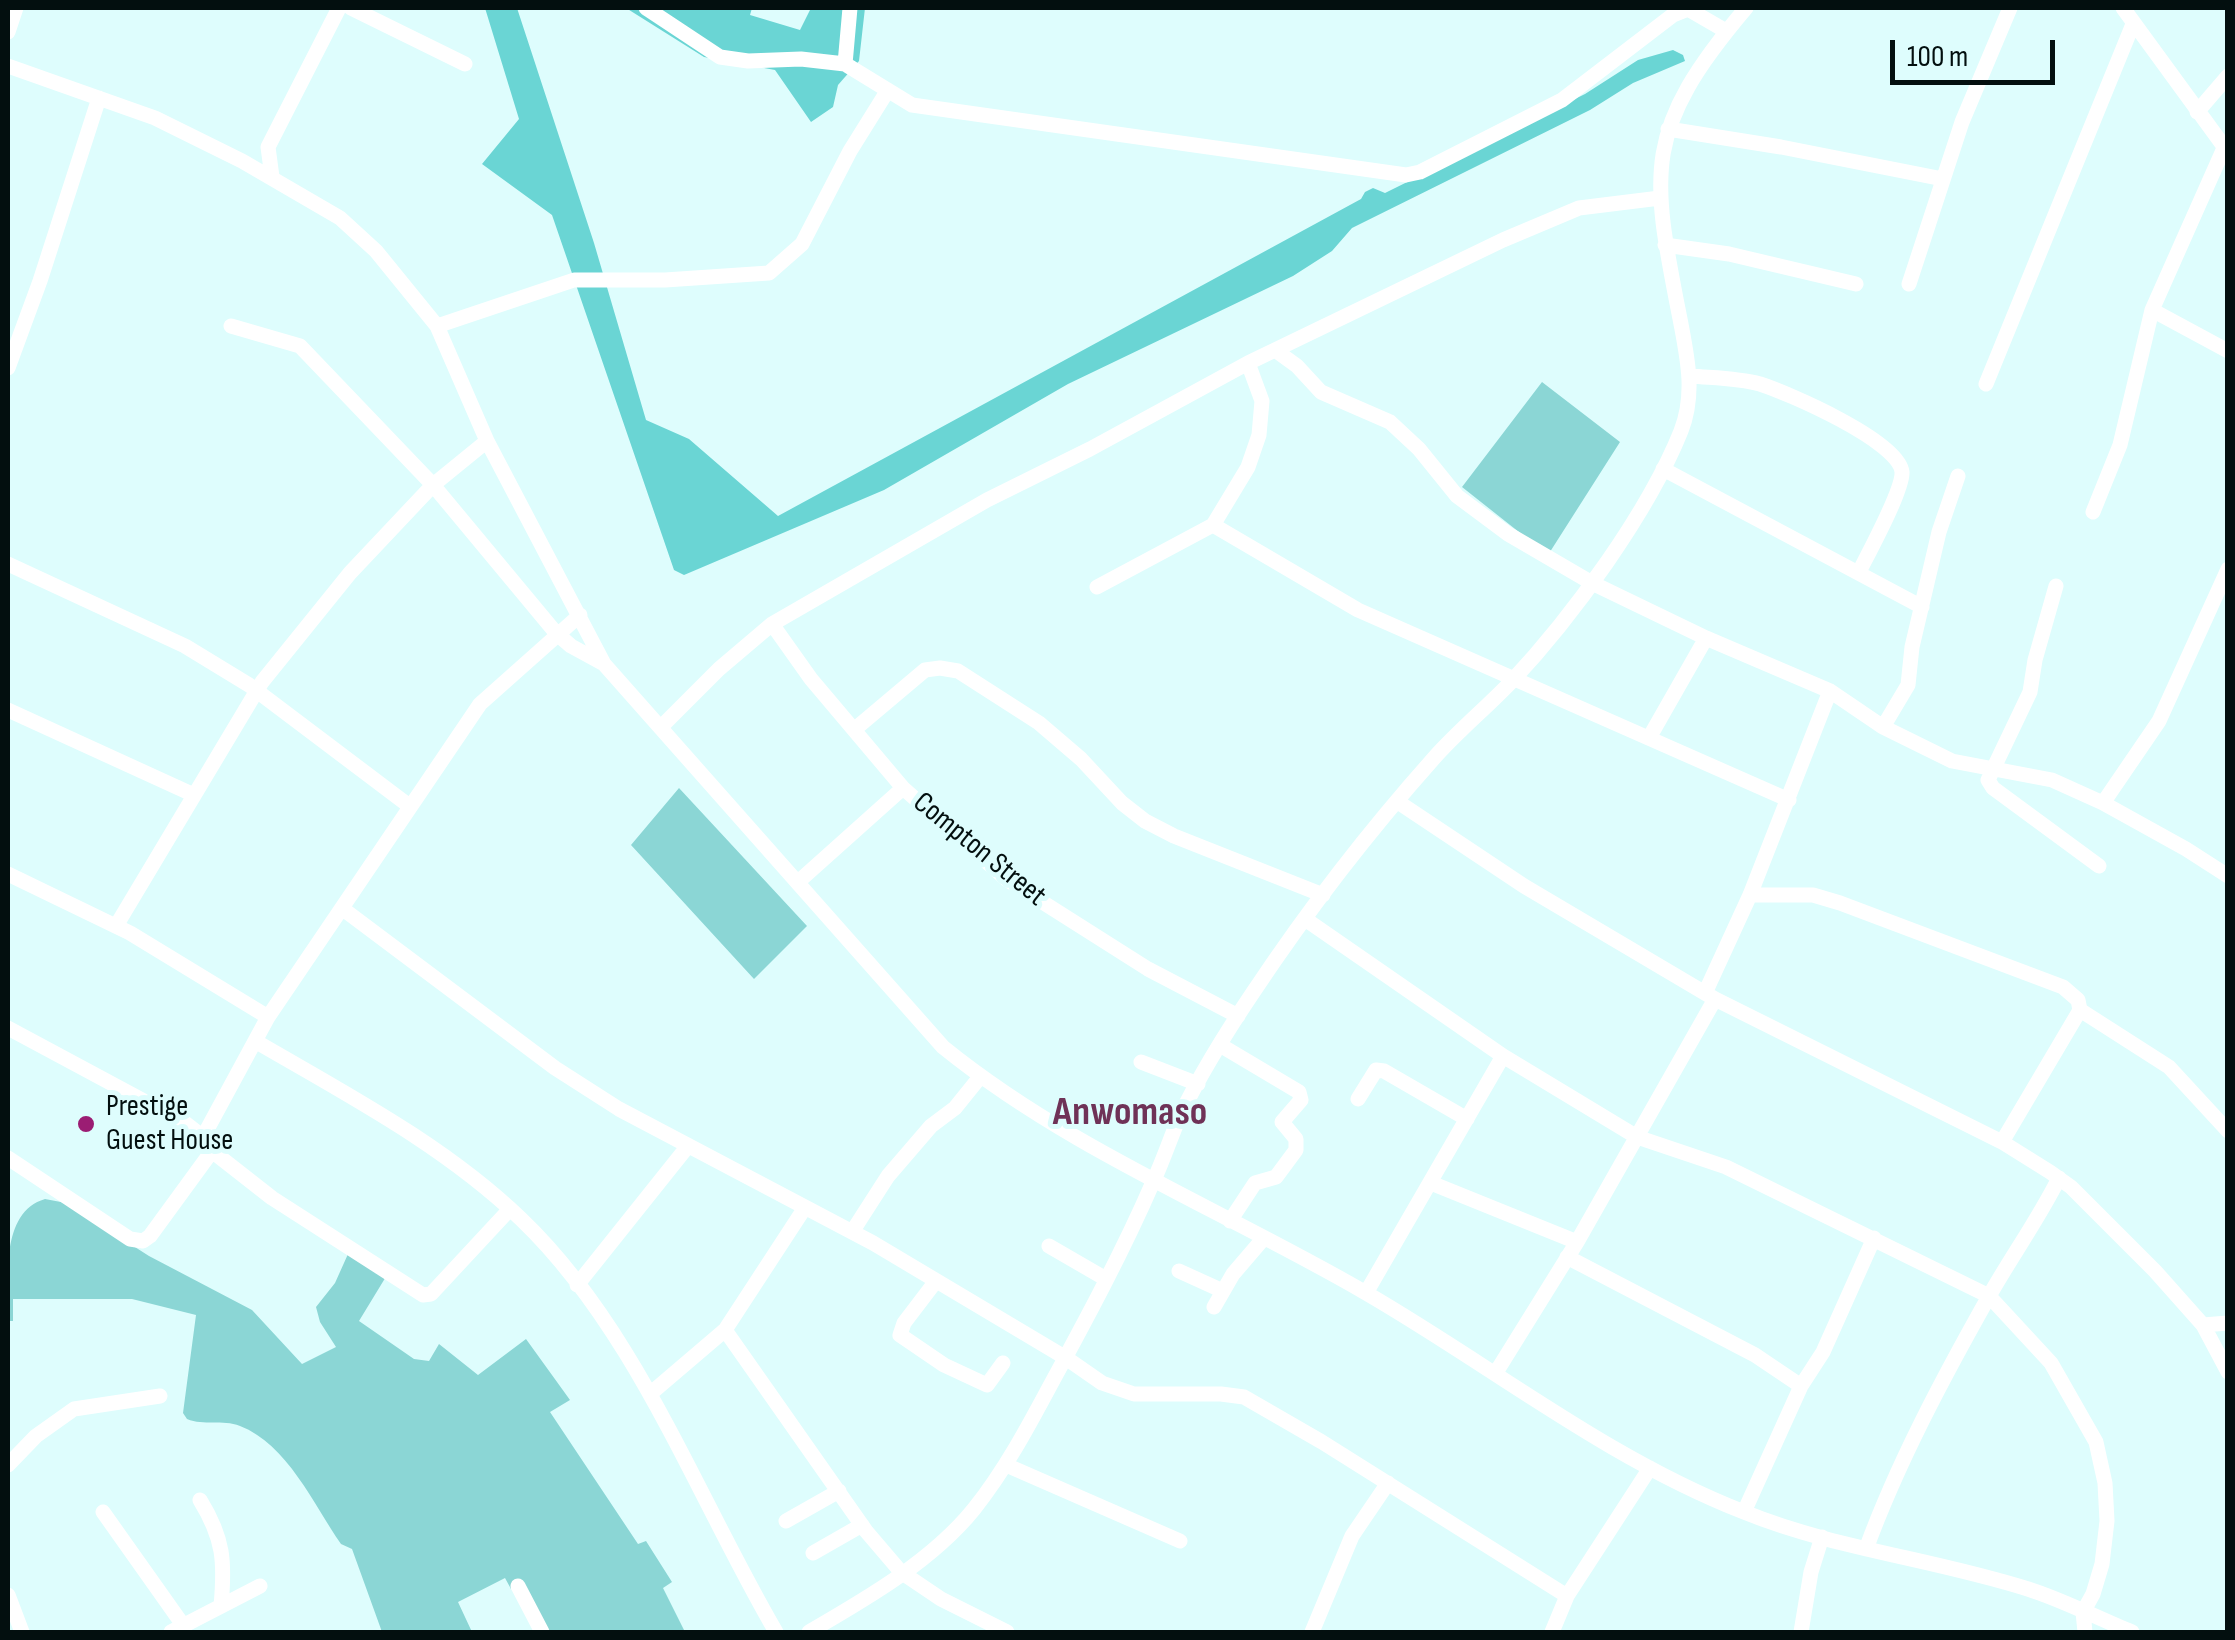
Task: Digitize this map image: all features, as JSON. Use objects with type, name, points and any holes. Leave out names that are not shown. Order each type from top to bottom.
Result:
[{"type":"street","points":[[8,32],[16,8]]},
{"type":"street","points":[[242,161],[268,147],[339,8]]},
{"type":"street","points":[[351,8],[464,64]]},
{"type":"street","points":[[646,8],[720,57],[845,64],[912,106],[1406,174],[1420,172],[1562,100],[1673,14],[1688,10],[1726,31]]},
{"type":"street","points":[[845,64],[850,8]]},
{"type":"street","points":[[816,1631],[902,1572],[958,1526],[1006,1466],[1106,1279],[1181,1115],[1238,1016],[1323,895],[1398,802],[1435,758],[1516,678],[1592,583],[1662,469],[1682,429],[1691,376],[1665,245],[1660,155],[1680,98],[1746,8]]},
{"type":"street","points":[[1909,284],[1962,122],[2010,8]]},
{"type":"street","points":[[2093,512],[2120,445],[2152,310],[2226,150],[2123,8]]},
{"type":"street","points":[[1986,384],[2134,24]]},
{"type":"street","points":[[8,66],[155,118],[242,161],[340,218],[376,251],[436,326],[487,441],[604,664],[942,1047],[980,1077],[1154,1181],[1366,1293],[1574,1426],[1650,1468],[1744,1512],[1822,1537],[2027,1588],[2132,1632]]},
{"type":"street","points":[[2197,112],[2228,76]]},
{"type":"street","points":[[436,326],[574,280],[770,274],[802,244],[850,150],[888,90]]},
{"type":"street","points":[[8,368],[58,230],[99,98]]},
{"type":"street","points":[[1668,129],[1943,180]]},
{"type":"street","points":[[268,147],[272,177]]},
{"type":"street","points":[[661,727],[772,624],[987,500],[1274,350],[1550,219],[1579,208],[1660,198]]},
{"type":"street","points":[[1665,245],[1729,254],[1856,284]]},
{"type":"street","points":[[2152,310],[2228,351]]},
{"type":"street","points":[[231,326],[300,346],[433,485],[556,633],[604,664]]},
{"type":"street","points":[[1274,350],[1322,392],[1390,422],[1419,449],[1457,496],[1508,534],[1592,583],[1830,691],[1883,727],[1952,761],[2052,780],[2103,803],[2228,876]]},
{"type":"street","points":[[1098,587],[1213,525],[1248,467],[1259,435],[1262,401],[1248,363]]},
{"type":"street","points":[[1691,376],[1757,383],[1790,395],[1861,433],[1897,461],[1902,472],[1898,488],[1860,572]]},
{"type":"street","points":[[116,926],[257,691],[350,574],[433,485],[487,441]]},
{"type":"street","points":[[1662,469],[1922,607]]},
{"type":"street","points":[[1883,727],[1908,685],[1912,647],[1939,532],[1958,476]]},
{"type":"street","points":[[1213,525],[1358,610],[1789,800]]},
{"type":"street","points":[[8,564],[185,646],[257,691],[408,806]]},
{"type":"street","points":[[2103,803],[2159,721],[2228,569]]},
{"type":"street","points":[[2056,586],[2030,692],[1988,780],[1993,788],[2099,866]]},
{"type":"street","points":[[202,1136],[268,1017],[480,704],[580,615]]},
{"type":"street","name":"Compton Street","points":[[772,624],[811,679],[903,788],[1006,879],[1148,969],[1238,1016]]},
{"type":"street","points":[[1648,738],[1706,638]]},
{"type":"street","points":[[855,729],[925,670],[958,672],[1039,723],[1081,759],[1122,804],[1145,821],[1323,895]]},
{"type":"street","points":[[1496,1374],[1637,1138],[1710,996],[1830,691]]},
{"type":"street","points":[[8,710],[194,796]]},
{"type":"street","points":[[798,882],[903,788]]},
{"type":"street","points":[[1398,802],[1524,886],[1710,996],[2002,1142],[2059,1178],[2155,1272],[2202,1326],[2228,1372]]},
{"type":"street","points":[[8,874],[116,926],[268,1017]]},
{"type":"street","points":[[1750,895],[1813,895],[1840,902],[2064,988],[2078,1000],[2080,1010],[2002,1142]]},
{"type":"street","points":[[343,909],[554,1068],[619,1109],[852,1232],[1066,1358],[1102,1384],[1125,1393],[1221,1394],[1244,1398],[1567,1596]]},
{"type":"street","points":[[1305,920],[1503,1056],[1637,1138],[1726,1167],[1989,1296],[2051,1363],[2096,1442],[2105,1483],[2107,1521],[2102,1564],[2083,1612],[2085,1632]]},
{"type":"street","points":[[2080,1010],[2169,1067],[2228,1130]]},
{"type":"street","points":[[8,1028],[185,1123],[202,1136],[212,1151],[272,1198],[423,1295],[431,1294],[510,1209]]},
{"type":"street","points":[[256,1041],[399,1126],[510,1209],[576,1285],[650,1394],[776,1632]]},
{"type":"street","points":[[1220,1045],[1299,1092],[1301,1100],[1282,1122],[1296,1139],[1296,1150],[1276,1176],[1255,1183],[1230,1221]]},
{"type":"street","points":[[1366,1293],[1503,1056]]},
{"type":"street","points":[[1140,1062],[1198,1084]]},
{"type":"street","points":[[1358,1098],[1376,1070],[1384,1071],[1467,1119]]},
{"type":"street","points":[[852,1232],[888,1176],[930,1126],[955,1108],[980,1077]]},
{"type":"street","points":[[576,1285],[688,1146]]},
{"type":"street","points":[[8,1158],[130,1239],[143,1241],[212,1151]]},
{"type":"street","points":[[1866,1548],[1904,1460],[1989,1296],[2059,1178]]},
{"type":"street","points":[[1431,1183],[1577,1242]]},
{"type":"street","points":[[650,1394],[725,1330],[804,1209]]},
{"type":"street","points":[[1744,1512],[1874,1238]]},
{"type":"street","points":[[1214,1308],[1264,1239]]},
{"type":"street","points":[[1049,1246],[1106,1279]]},
{"type":"street","points":[[1568,1258],[1755,1354],[1801,1386]]},
{"type":"street","points":[[1179,1271],[1223,1291]]},
{"type":"street","points":[[936,1281],[904,1323],[900,1335],[944,1365],[987,1386],[1002,1363]]},
{"type":"street","points":[[2202,1326],[2228,1323]]},
{"type":"street","points":[[725,1330],[862,1525],[902,1572],[941,1599],[1007,1632]]},
{"type":"street","points":[[8,1466],[36,1436],[74,1409],[160,1396]]},
{"type":"street","points":[[1006,1466],[1180,1541]]},
{"type":"street","points":[[1552,1632],[1567,1596],[1650,1468]]},
{"type":"street","points":[[1312,1632],[1352,1536],[1388,1483]]},
{"type":"street","points":[[786,1521],[838,1491]]},
{"type":"street","points":[[200,1500],[222,1544],[221,1606]]},
{"type":"street","points":[[103,1512],[177,1629],[260,1586]]},
{"type":"street","points":[[813,1553],[862,1525]]},
{"type":"street","points":[[1801,1632],[1811,1572],[1822,1537]]},
{"type":"street","points":[[518,1586],[542,1632]]},
{"type":"street","points":[[8,1595],[22,1632]]},
{"type":"shaded area","points":[[485,8],[517,8],[594,243],[646,420],[689,439],[778,516],[1361,199],[1365,192],[1373,188],[1385,193],[1585,94],[1638,60],[1673,50],[1683,55],[1685,61],[1633,83],[1590,110],[1352,228],[1332,251],[1293,276],[1068,384],[884,490],[684,575],[674,570],[552,215],[482,164],[519,119]]},
{"type":"shaded area","points":[[626,8],[752,8],[750,15],[800,30],[811,8],[865,8],[859,61],[838,85],[833,107],[811,122],[775,70],[704,57]]},
{"type":"shaded area","points":[[1542,382],[1620,442],[1548,555],[1462,487]]},
{"type":"shaded area","points":[[679,788],[807,926],[754,979],[631,845]]},
{"type":"shaded area","points":[[45,1199],[66,1203],[149,1256],[252,1310],[302,1364],[336,1347],[320,1322],[316,1307],[335,1283],[348,1254],[387,1275],[359,1321],[414,1359],[429,1361],[439,1344],[478,1375],[526,1339],[570,1400],[550,1412],[638,1544],[646,1541],[672,1582],[663,1588],[685,1632],[547,1632],[521,1584],[511,1589],[505,1578],[458,1602],[472,1632],[382,1632],[352,1549],[341,1544],[285,1461],[257,1435],[240,1426],[193,1421],[183,1413],[196,1315],[132,1299],[13,1299],[13,1321],[8,1321],[8,1268],[14,1233],[30,1206]]},
{"type":"place","name":"Prestige Guest House","points":[[86,1124]]},
{"type":"district","name":"Anwomaso","points":[[1130,1114]]}]
